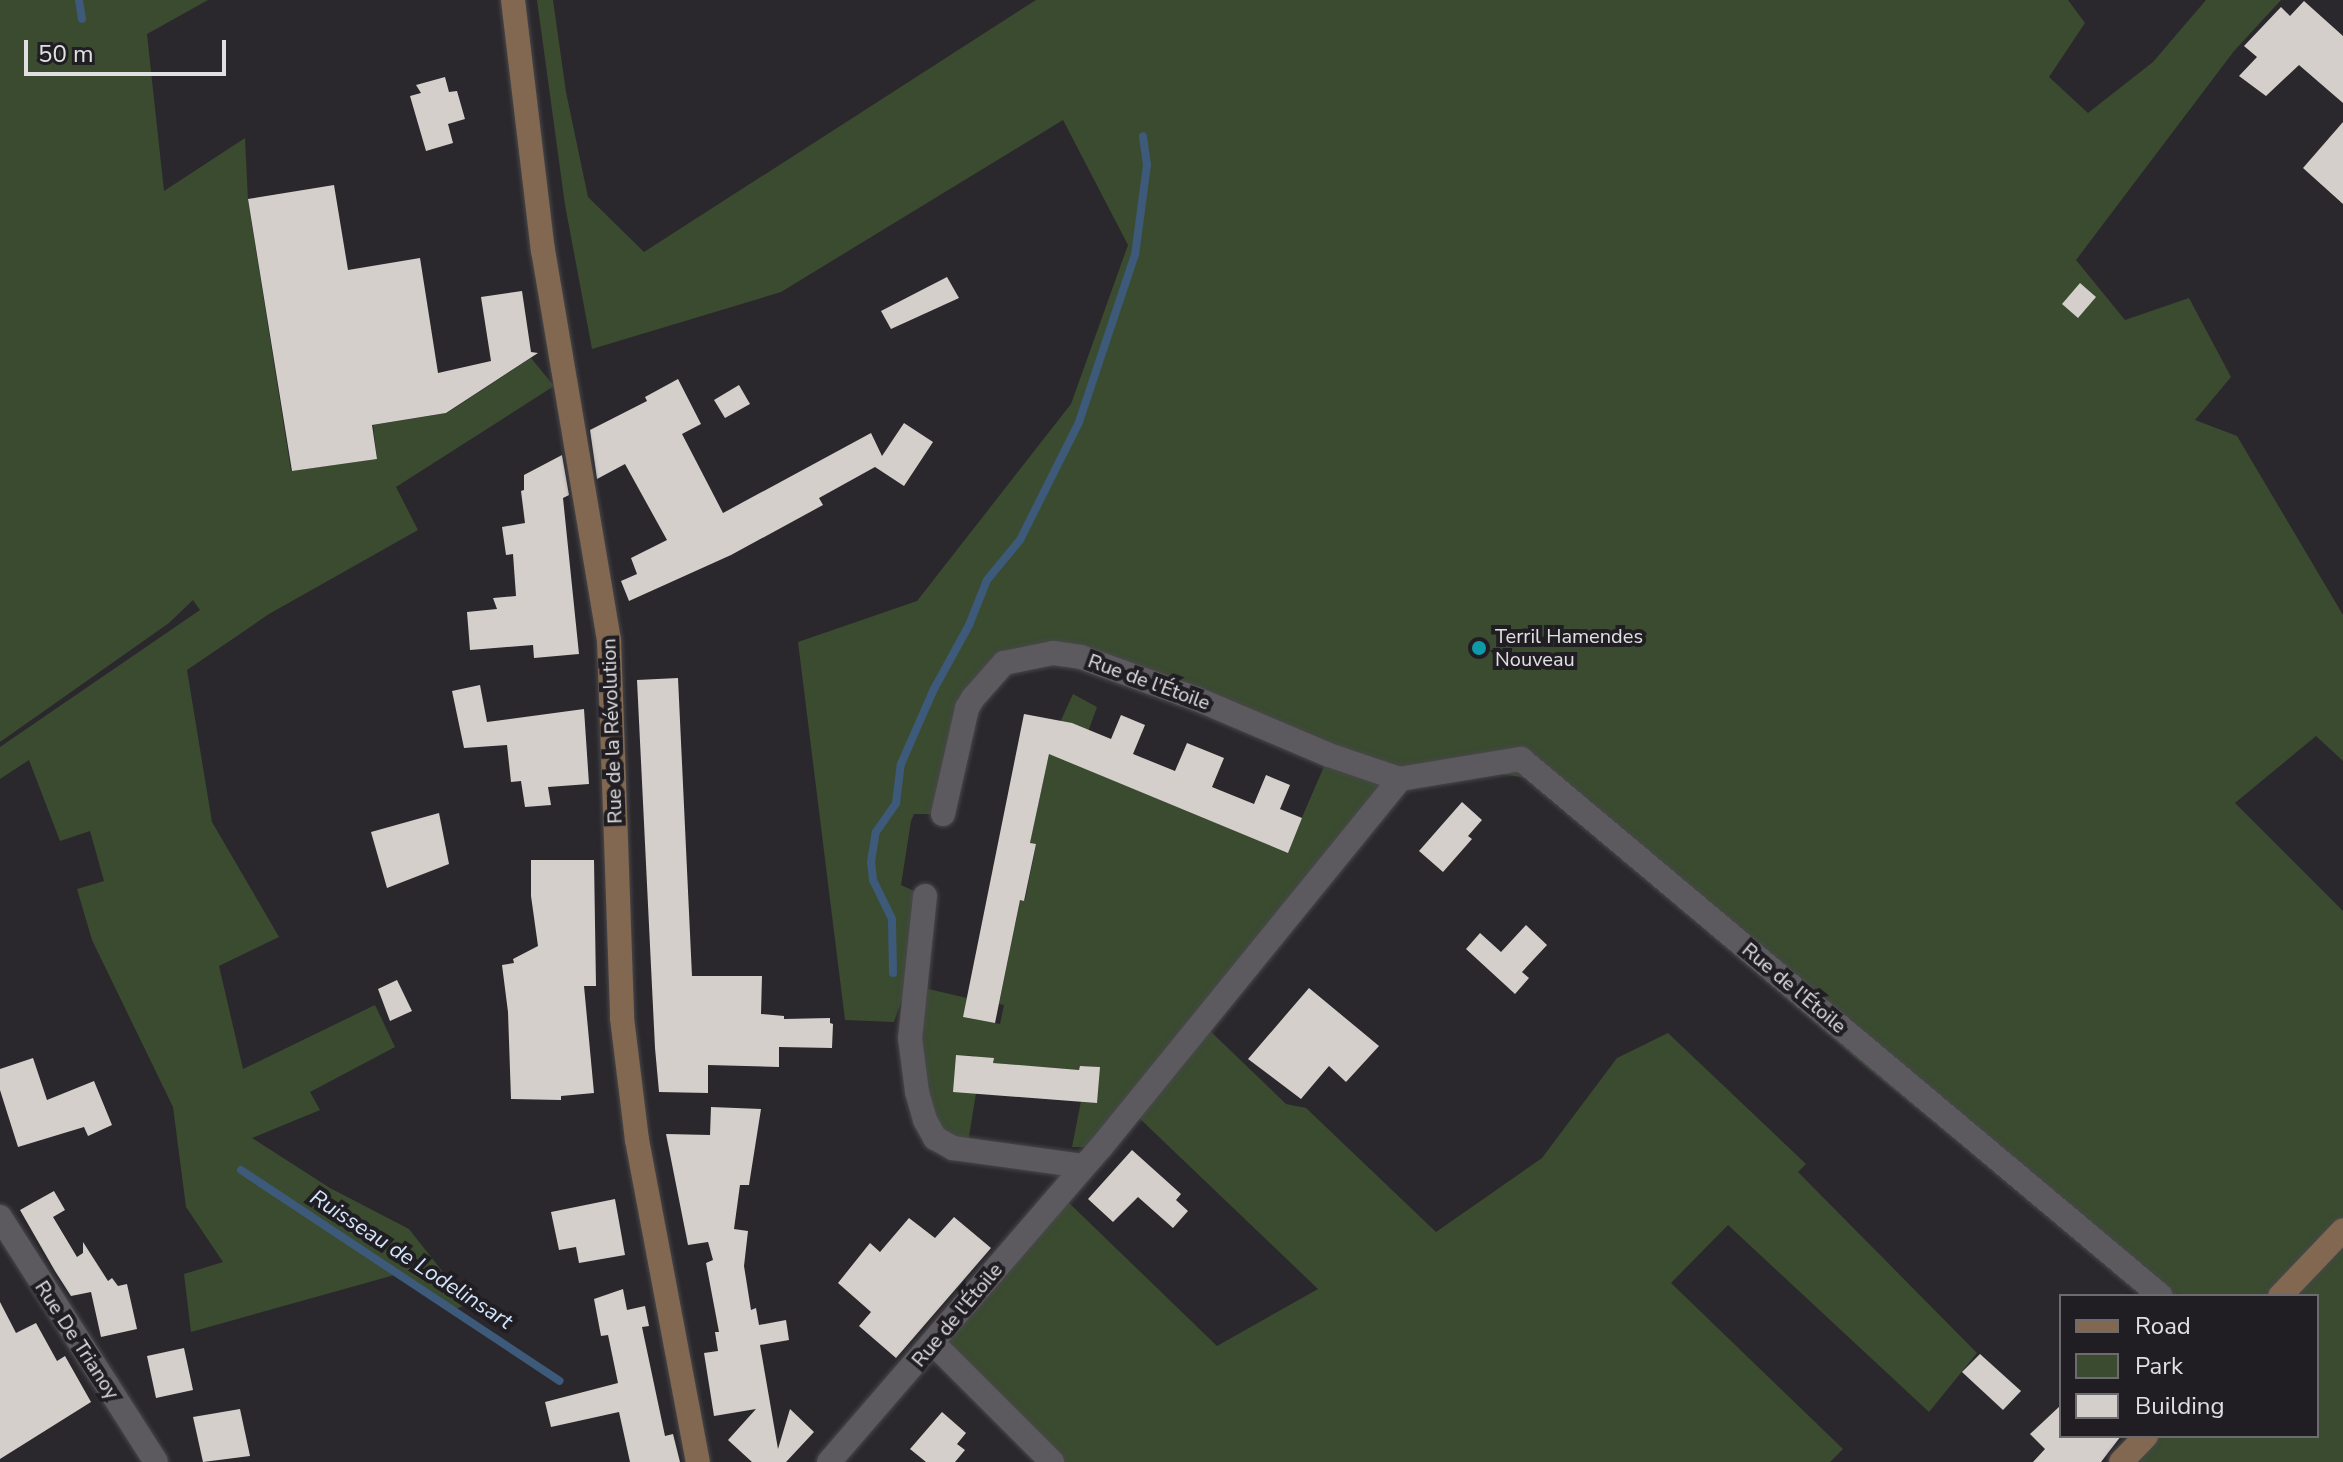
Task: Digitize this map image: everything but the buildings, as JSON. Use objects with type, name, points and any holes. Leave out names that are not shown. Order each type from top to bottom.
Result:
[{"type":"street","name":"Rue de la Révolution","points":[[513,0],[543,250],[609,640],[622,1018],[633,1110],[698,1462]]},
{"type":"street","name":"Rue de l'Étoile","points":[[943,814],[967,708],[973,698],[1004,663],[1053,653],[1081,657],[1197,699],[1329,755],[1400,779],[1521,759],[2159,1294]]},
{"type":"street","name":"Rue de l'Étoile","points":[[829,1462],[934,1344],[1083,1166],[1400,779]]},
{"type":"street","points":[[925,896],[910,1038],[917,1092],[925,1120],[935,1138],[953,1148],[1083,1166]]},
{"type":"street","name":"Rue De Trianoy","points":[[0,1217],[156,1462]]},
{"type":"street","points":[[2282,1294],[2343,1230]]},
{"type":"street","points":[[934,1344],[1052,1462]]},
{"type":"street","points":[[2121,1462],[2144,1438]]},
{"type":"green space","points":[[0,0],[208,0],[147,34],[164,191],[245,138],[248,200],[291,471],[377,459],[373,425],[447,413],[531,358],[554,386],[396,487],[418,530],[269,614],[187,670],[212,822],[279,937],[219,966],[243,1069],[375,1005],[395,1047],[310,1092],[320,1110],[252,1138],[330,1188],[409,1229],[468,1304],[453,1310],[398,1274],[191,1332],[184,1274],[223,1262],[186,1207],[173,1107],[92,940],[77,889],[104,881],[90,831],[60,841],[29,760],[0,779],[0,747],[200,610],[193,600],[169,623],[0,742]]},
{"type":"green space","name":"Terril Hamendes Nouveau","points":[[537,0],[553,0],[566,92],[588,197],[644,252],[1036,0],[2068,0],[2085,23],[2049,77],[2088,113],[2153,62],[2206,0],[2281,0],[2234,51],[2076,260],[2125,320],[2189,298],[2231,377],[2195,420],[2237,436],[2343,615],[2343,761],[2316,736],[2235,803],[2343,911],[2343,1462],[2132,1462],[2155,1438],[2319,1438],[2319,1294],[2160,1294],[2142,1291],[1876,1075],[1527,778],[1441,765],[1400,779],[1101,1147],[1072,1147],[1081,1101],[1099,1067],[1080,1066],[1080,1070],[992,1063],[975,1061],[975,1056],[956,1055],[976,1093],[968,1143],[939,1129],[920,1055],[924,988],[967,998],[963,1017],[1000,1024],[1004,1005],[999,1004],[1020,900],[1025,900],[1036,845],[1030,843],[1052,740],[1073,694],[1097,707],[1076,765],[1287,852],[1329,755],[1068,655],[989,670],[943,814],[914,814],[911,821],[901,885],[925,896],[915,962],[894,1022],[845,1020],[798,642],[917,601],[1071,404],[1128,245],[1063,120],[781,292],[592,349],[565,205]]},
{"type":"green space","points":[[1206,1027],[1286,1104],[1306,1108],[1436,1232],[1542,1158],[1617,1058],[1668,1033],[1806,1164],[1798,1172],[1977,1353],[1929,1412],[1728,1225],[1671,1283],[1843,1449],[1830,1462],[1063,1462],[943,1343],[1066,1200],[1217,1346],[1318,1289],[1135,1114]]},
{"type":"waterway","name":"Ruisseau de Lodelinsart","points":[[79,0],[82,19]]},
{"type":"waterway","points":[[893,973],[892,919],[873,880],[871,862],[876,832],[896,803],[901,764],[934,689],[969,625],[987,580],[1020,540],[1079,422],[1135,255],[1147,165],[1143,136]]},
{"type":"waterway","name":"Ruisseau de Lodelinsart","points":[[241,1170],[560,1381]]},
{"type":"place","name":"Terril Hamendes Nouveau","points":[[1479,648]]}]
